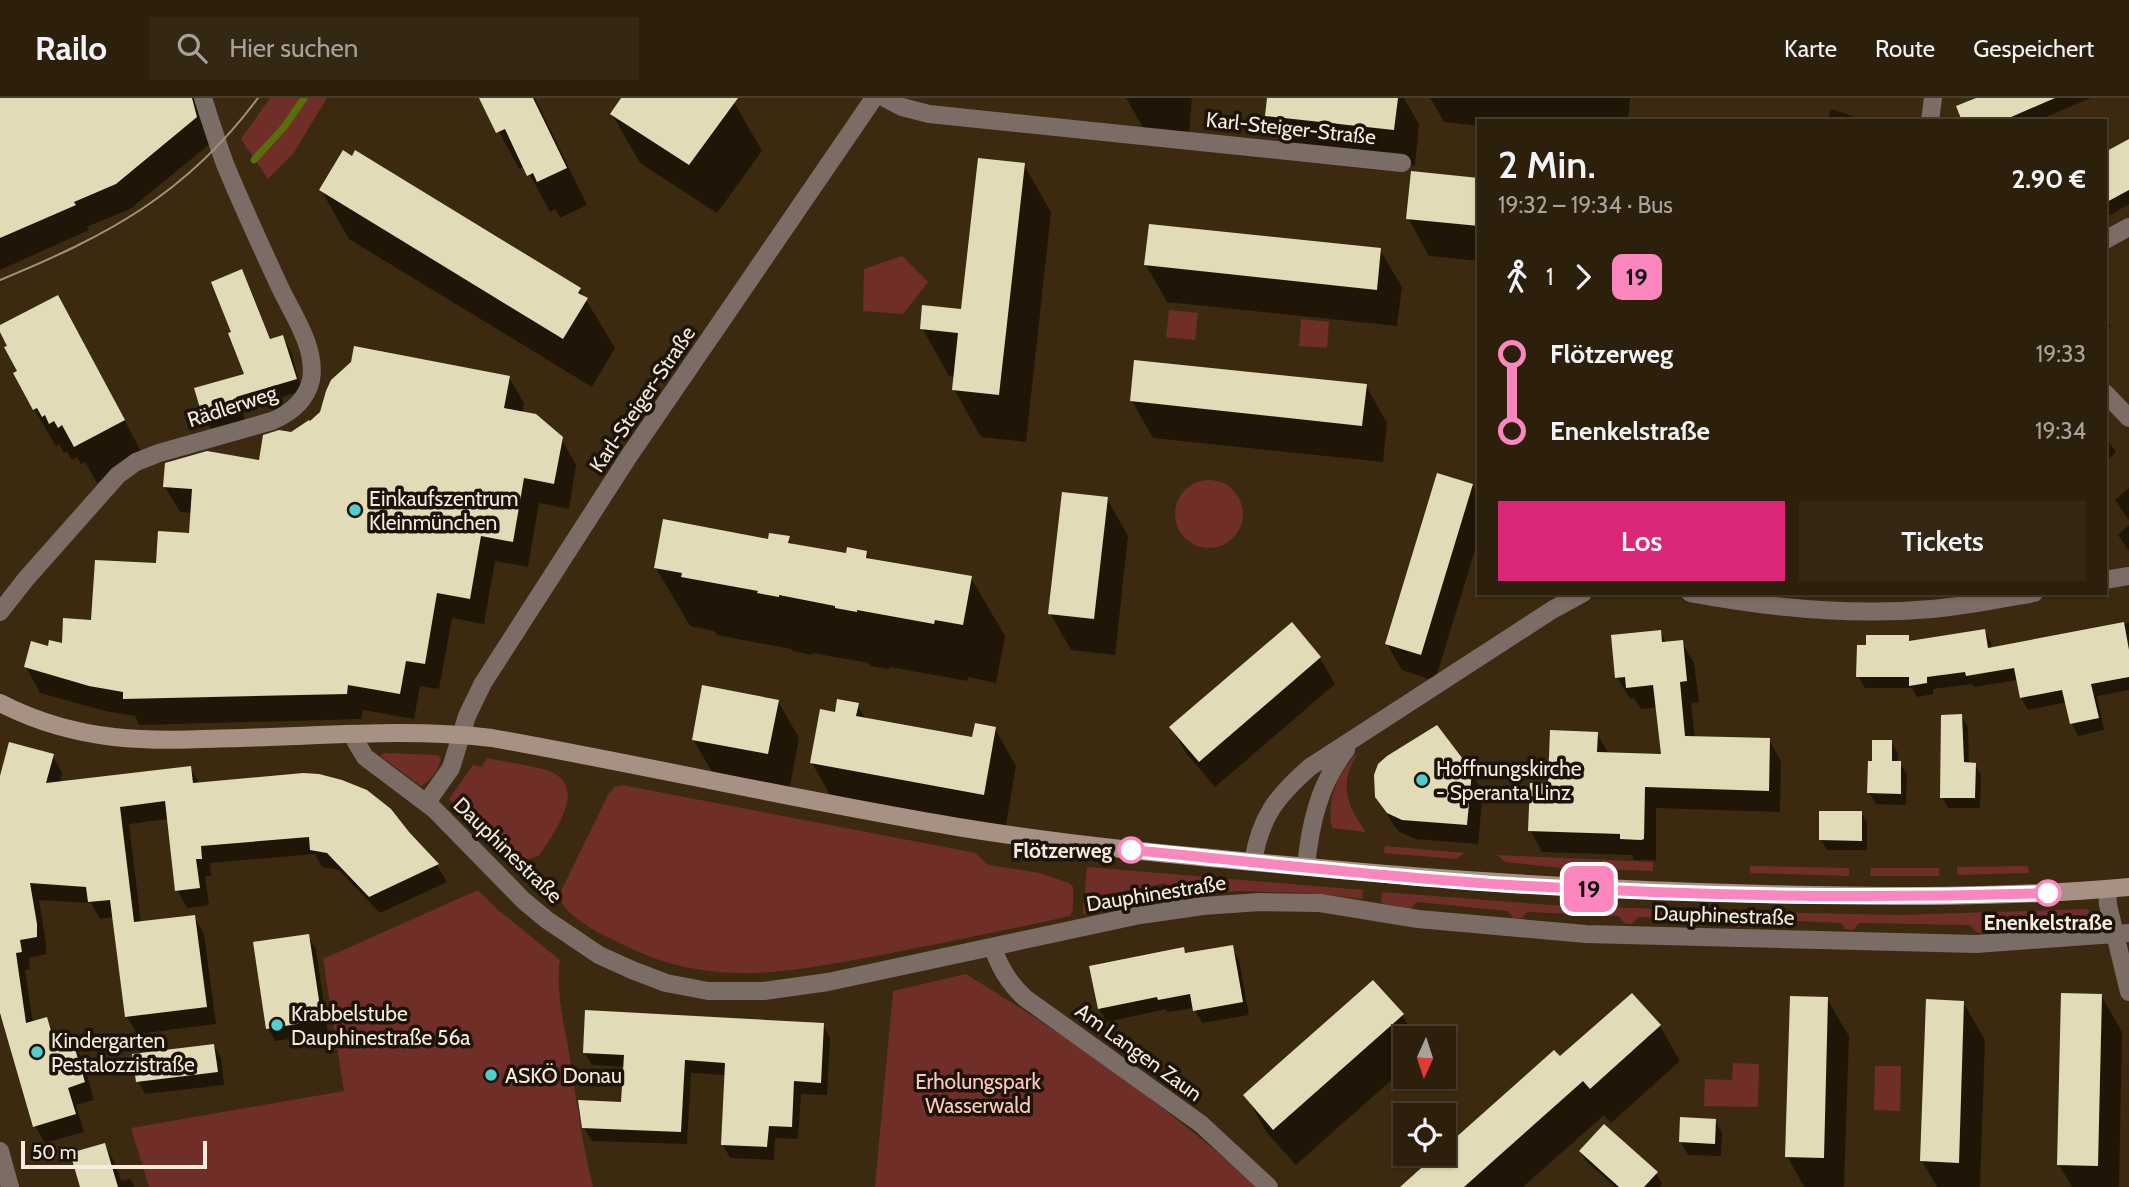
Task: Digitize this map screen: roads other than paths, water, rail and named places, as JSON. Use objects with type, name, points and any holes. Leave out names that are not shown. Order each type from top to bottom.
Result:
[{"type":"main road","name":"Dauphinestraße","points":[[0,705],[51,724],[98,737],[146,741],[354,734],[461,734],[964,828],[1253,862],[1507,885],[1718,893],[1957,896],[2129,887]]},
{"type":"street","name":"Rädlerweg","points":[[0,612],[118,475],[136,462],[287,415],[306,394],[311,379],[311,365],[303,334],[225,163],[202,98]]},
{"type":"street","name":"Karl-Steiger-Straße","points":[[461,734],[483,683],[629,456],[874,98]]},
{"type":"street","name":"Karl-Steiger-Straße","points":[[885,98],[902,107],[929,114],[1402,163]]},
{"type":"street","points":[[1930,119],[1933,98]]},
{"type":"street","points":[[2107,239],[2129,227]]},
{"type":"street","points":[[2107,395],[2129,418]]},
{"type":"street","points":[[2107,580],[2129,576]]},
{"type":"street","points":[[1253,862],[1255,846],[1269,810],[1285,789],[1310,767],[1579,595]]},
{"type":"street","points":[[1701,595],[1865,612],[1936,609],[2022,595]]},
{"type":"street","name":"Dauphinestraße","points":[[354,734],[365,757],[427,803],[524,901],[547,920],[600,955],[632,970],[666,983],[708,991],[764,991],[828,982],[1140,915],[1203,906],[1260,902],[1320,903],[1418,919],[1586,934],[1976,944],[2122,933]]},
{"type":"street","name":"Dauphinestraße","points":[[427,803],[451,768],[461,734]]},
{"type":"street","points":[[1306,867],[1321,793],[1334,765],[1355,739]]},
{"type":"street","points":[[2107,889],[2108,905],[2122,933],[2129,992]]},
{"type":"street","name":"Am Langen Zaun","points":[[993,947],[1010,983],[1025,998],[1201,1125],[1269,1187]]},
{"type":"street","points":[[0,1151],[10,1187]]},
{"type":"waterway","points":[[254,160],[285,126],[304,98]]},
{"type":"tram line","points":[[0,280],[75,246],[142,208],[203,161],[258,98]]},
{"type":"place","name":"Einkaufszentrum Kleinmünchen","points":[[355,510]]},
{"type":"place","name":"Hoffnungskirche - Speranta Linz","points":[[1422,780]]},
{"type":"place","name":"Flötzerweg","points":[[1131,850]]},
{"type":"place","name":"Enenkelstraße","points":[[2048,893]]},
{"type":"place","name":"Krabbelstube Dauphinestraße 56a","points":[[277,1025]]},
{"type":"place","name":"Kindergarten Pestalozzistraße","points":[[37,1052]]},
{"type":"place","name":"ASKÖ Donau","points":[[491,1075]]},
{"type":"park label","name":"Erholungspark Wasserwald","points":[[978,1093]]}]
